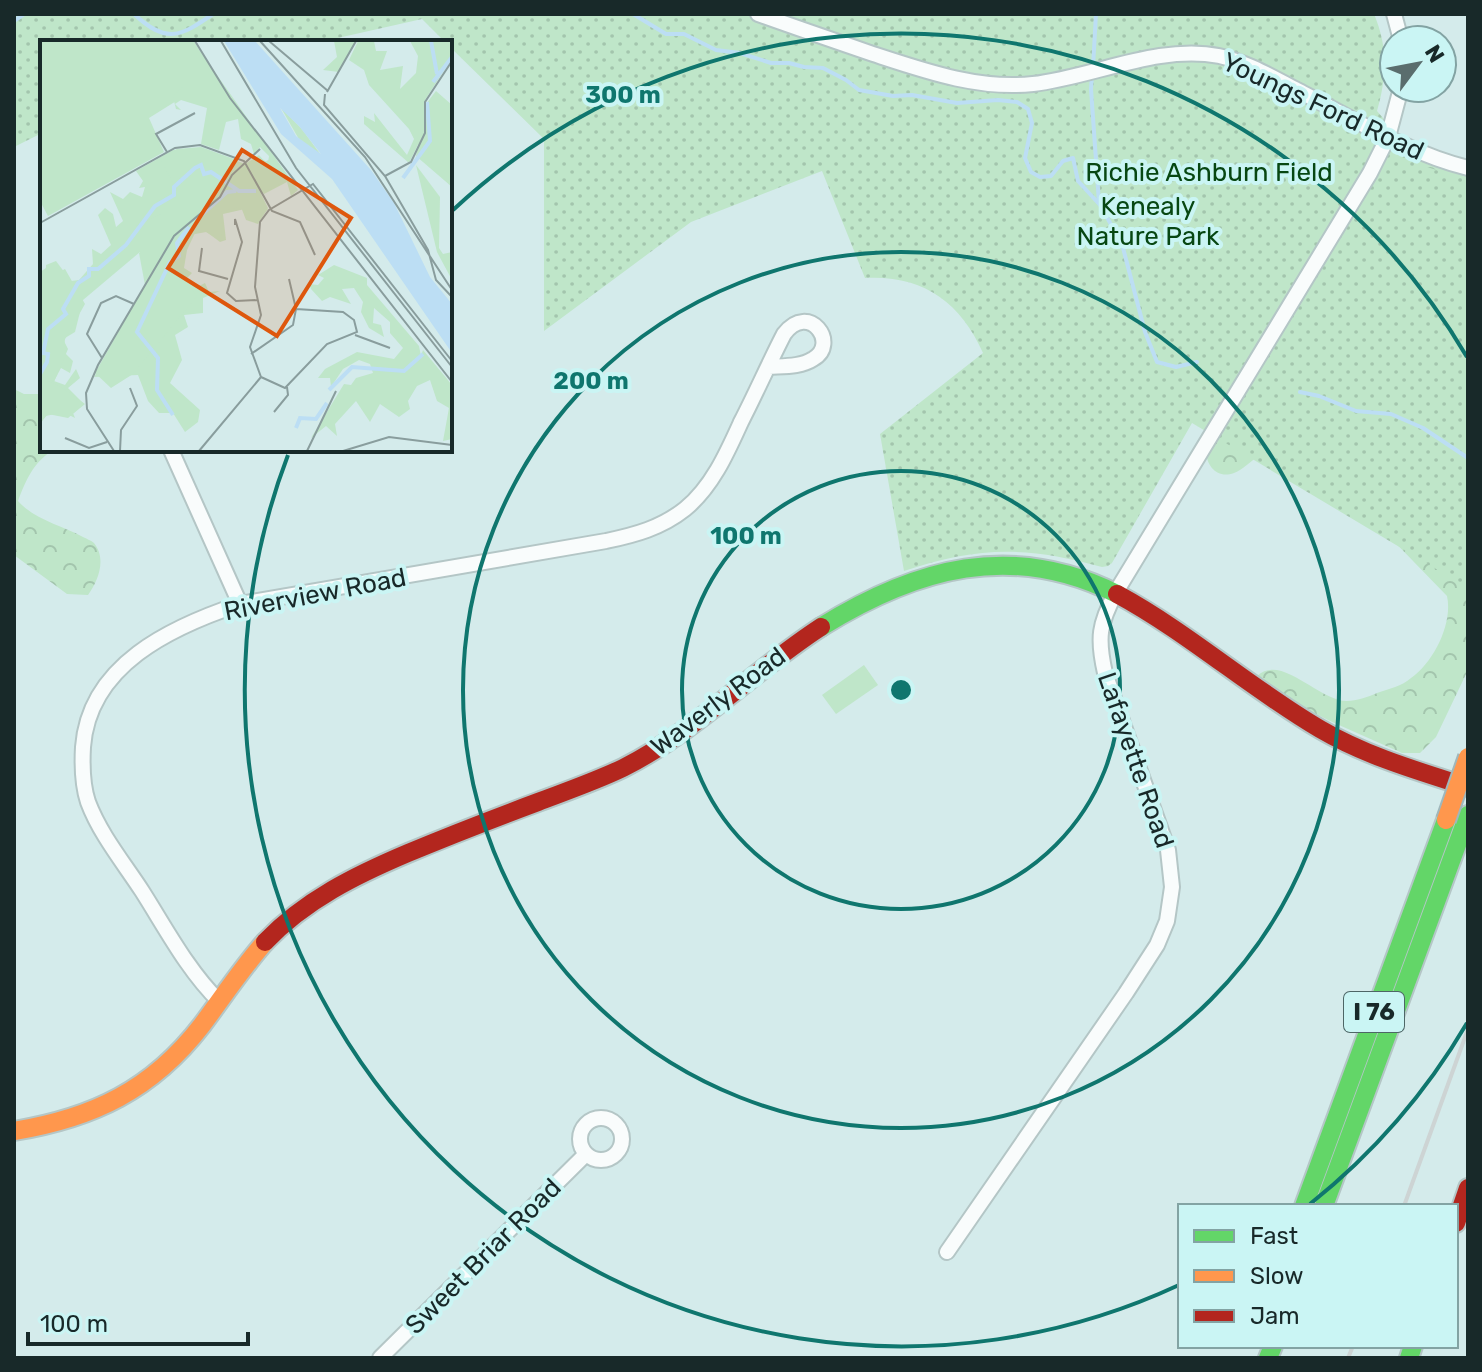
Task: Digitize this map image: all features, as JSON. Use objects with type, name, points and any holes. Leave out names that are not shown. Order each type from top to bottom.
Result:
[{"type":"main road","name":"Waverly Road","points":[[14,1131],[84,1116],[128,1094],[183,1048],[239,972],[277,929],[320,896],[409,853],[623,767],[694,724],[805,637],[892,589],[931,574],[1008,565],[1059,571],[1079,577],[1116,592],[1288,709],[1344,743],[1468,787]]},
{"type":"main road","name":"I 76","points":[[1325,1204],[1459,820],[1468,757]]},
{"type":"main road","name":"I 76","points":[[1305,1204],[1459,820]]},
{"type":"main road","points":[[1458,1217],[1468,1188]]},
{"type":"street","name":"Youngs Ford Road","points":[[758,14],[934,74],[1002,84],[1035,84],[1179,54],[1232,59],[1388,137],[1468,168]]},
{"type":"street","name":"Lafayette Road","points":[[947,1252],[1126,993],[1157,945],[1167,921],[1172,887],[1168,850],[1105,673],[1101,656],[1102,621],[1116,592],[1370,173],[1388,137],[1397,104]]},
{"type":"street","name":"Riverview Road","points":[[219,1001],[199,978],[95,817],[88,800],[83,781],[84,738],[88,719],[107,681],[119,668],[173,632],[240,604],[606,541],[659,526],[686,508],[708,483],[769,367]]},
{"type":"street","points":[[172,452],[240,604]]},
{"type":"street","name":"Sweet Briar Road","points":[[380,1358],[586,1154]]},
{"type":"green space","name":"Kenealy Nature Park","points":[[14,14],[1374,14],[1378,26],[1377,111],[1424,166],[1468,180],[1468,588],[1192,423],[1108,566],[1050,555],[1003,552],[956,557],[904,571],[880,434],[983,353],[963,319],[937,295],[921,287],[904,281],[865,278],[822,171],[691,222],[544,331],[544,139],[452,49],[452,40],[443,40],[422,19],[329,40],[40,40],[40,134],[14,147]]},
{"type":"green space","points":[[1401,153],[1468,170],[1468,670],[1436,737],[1420,753],[1402,753],[1330,721],[1270,691],[1257,676],[1267,670],[1278,670],[1324,694],[1347,701],[1399,685],[1419,671],[1440,641],[1447,618],[1447,596],[1380,527],[1257,457],[1237,472],[1223,474],[1211,467],[1206,452]]},
{"type":"green space","points":[[14,389],[24,394],[40,394],[40,452],[50,452],[35,466],[18,501],[40,518],[94,543],[100,556],[98,577],[88,595],[67,594],[14,555]]},
{"type":"green space","points":[[864,665],[878,685],[836,714],[822,695]]},
{"type":"waterway","points":[[14,21],[24,14]]},
{"type":"waterway","points":[[134,14],[155,30],[173,34],[191,28],[213,14]]},
{"type":"waterway","points":[[633,14],[666,34],[684,34],[716,50],[740,53],[771,63],[823,68],[859,90],[957,103],[1017,102],[1028,109],[1032,123],[1025,158],[1031,172],[1040,177],[1051,176],[1063,161],[1073,158],[1078,181],[1100,205],[1122,244],[1145,332],[1157,362],[1176,367],[1197,362]]},
{"type":"waterway","points":[[1093,67],[1096,14]]},
{"type":"waterway","points":[[1092,76],[1099,203]]},
{"type":"waterway","points":[[1300,392],[1356,411],[1391,414],[1423,428],[1468,458]]},
{"type":"railway","points":[[1405,1204],[1468,1029]]},
{"type":"railway","points":[[1348,1358],[1352,1348]]},
{"type":"traffic: fast","points":[[821,627],[893,590],[965,568],[1040,568],[1078,578],[1117,594]]},
{"type":"traffic: fast","points":[[1325,1204],[1468,815]]},
{"type":"traffic: fast","points":[[1305,1204],[1446,820]]},
{"type":"traffic: fast","points":[[1268,1358],[1272,1348]]},
{"type":"traffic: fast","points":[[1409,1358],[1412,1348]]},
{"type":"traffic: slow","points":[[1446,820],[1468,757]]},
{"type":"traffic: slow","points":[[14,1131],[95,1109],[141,1084],[183,1048],[265,942]]},
{"type":"traffic: jam","points":[[1117,594],[1338,739],[1411,769],[1468,787]]},
{"type":"traffic: jam","points":[[265,942],[314,901],[369,870],[602,777],[650,753],[821,627]]},
{"type":"traffic: jam","points":[[1458,1217],[1468,1188]]},
{"type":"park label","name":"Richie Ashburn Field","points":[[1209,172]]}]
